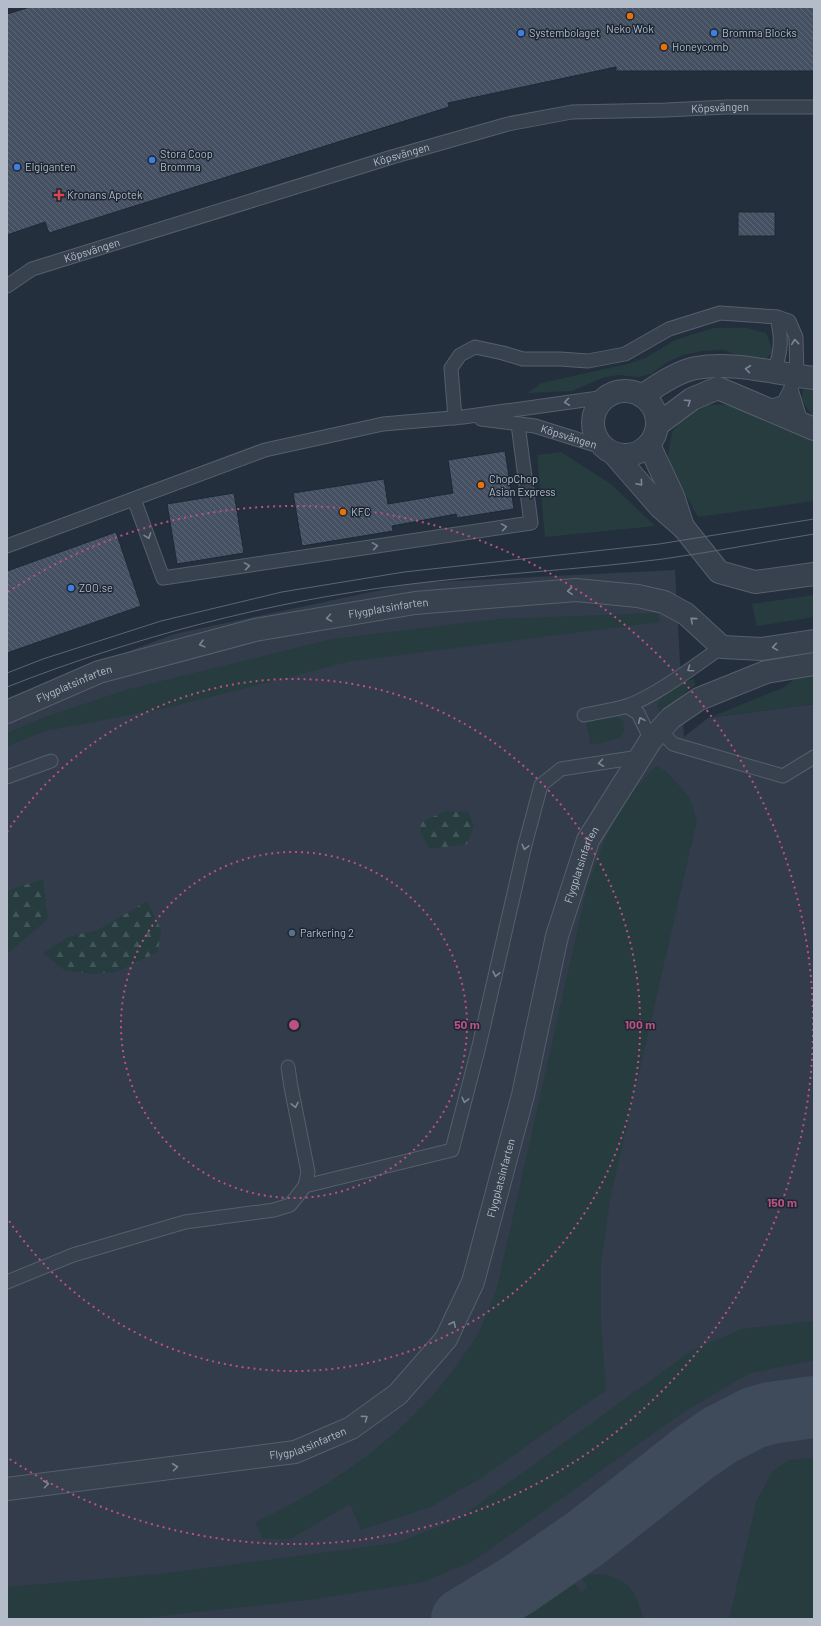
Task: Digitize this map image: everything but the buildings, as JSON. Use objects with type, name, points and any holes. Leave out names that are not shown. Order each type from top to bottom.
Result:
[{"type":"street","points":[[642,396],[662,382],[694,368],[718,366],[773,373],[801,381]]},
{"type":"street","points":[[657,425],[692,399],[718,388],[808,427]]},
{"type":"street","points":[[608,450],[624,456],[633,455],[649,445],[655,436],[657,416],[649,401],[642,396],[633,392],[624,391],[606,397],[599,403],[594,412],[592,421],[596,439],[660,507],[684,528],[719,572],[756,582],[814,574]]},
{"type":"street","points":[[649,445],[673,496],[684,528]]},
{"type":"street","name":"Flygplatsinfarten","points":[[7,712],[99,672],[248,632],[415,603],[576,590],[638,596],[664,602],[686,614],[722,647]]},
{"type":"street","points":[[722,647],[762,649],[814,641]]},
{"type":"street","name":"Flygplatsinfarten","points":[[7,1489],[295,1452],[351,1428],[398,1394],[446,1339],[472,1282],[523,1095],[557,936],[588,840],[650,742],[671,718],[699,699],[766,672],[814,664]]},
{"type":"lane","name":"Köpsvängen","points":[[7,286],[32,269],[392,157],[508,124],[572,112],[814,106]]},
{"type":"lane","points":[[459,418],[451,368],[460,355],[475,347],[523,359],[588,361],[625,354],[669,329],[720,313],[777,317],[789,320],[796,337],[808,427]]},
{"type":"lane","points":[[773,373],[781,346],[777,317]]},
{"type":"lane","points":[[767,408],[784,402],[801,381]]},
{"type":"lane","name":"Köpsvängen","points":[[7,546],[265,450],[382,424],[459,418],[606,397]]},
{"type":"lane","name":"Köpsvängen","points":[[459,418],[534,426],[608,450]]},
{"type":"lane","points":[[134,499],[163,578],[531,523],[518,424]]},
{"type":"lane","points":[[584,715],[626,706],[651,694],[722,647]]},
{"type":"lane","points":[[626,706],[638,713],[650,742]]},
{"type":"lane","points":[[305,1186],[452,1150],[479,1046],[525,845],[541,785],[561,769],[650,742],[673,744],[783,776],[814,757]]},
{"type":"lane","points":[[7,778],[51,761]]},
{"type":"lane","points":[[7,1282],[73,1255],[184,1222],[274,1210],[290,1205],[305,1186],[308,1172],[288,1067]]},
{"type":"shaded area","points":[[675,570],[684,737],[708,718],[814,704],[814,1619],[7,1619],[7,698],[174,634],[413,583]]},
{"type":"green space","points":[[713,328],[747,328],[766,333],[773,351],[764,361],[753,361],[724,350],[702,351],[683,355],[666,363],[651,374],[639,377],[619,375],[605,377],[572,391],[528,393],[541,383],[628,364],[647,357],[675,340]]},
{"type":"green space","points":[[803,389],[814,391],[814,419],[802,400]]},
{"type":"green space","points":[[733,404],[814,441],[814,501],[698,517],[671,469],[668,455],[672,432],[683,418],[707,405]]},
{"type":"green space","points":[[561,452],[611,484],[655,526],[545,537],[537,455]]},
{"type":"green space","points":[[814,595],[814,617],[757,626],[752,604]]},
{"type":"green space","points":[[657,613],[660,622],[351,661],[162,709],[45,731],[7,746],[7,733],[45,717],[129,689],[332,639],[499,619]]},
{"type":"green space","points":[[814,674],[814,704],[708,718],[785,687],[797,676]]},
{"type":"green space","points":[[694,679],[695,685],[660,713],[657,705],[668,692],[683,682]]},
{"type":"green space","points":[[613,714],[623,721],[624,731],[620,738],[591,745],[586,722]]},
{"type":"green space","points":[[656,766],[666,771],[689,797],[697,820],[610,1199],[601,1263],[601,1323],[606,1390],[481,1478],[430,1507],[361,1530],[350,1504],[290,1539],[263,1539],[256,1522],[285,1508],[342,1474],[395,1433],[419,1410],[441,1385],[477,1336],[496,1292],[587,888],[613,823],[640,783]]},
{"type":"green space","points":[[445,811],[468,812],[474,826],[467,844],[430,849],[421,835],[420,823]]},
{"type":"green space","points":[[43,879],[48,919],[7,954],[7,891]]},
{"type":"green space","points":[[147,901],[161,930],[158,952],[116,972],[92,974],[64,970],[43,953],[68,937],[98,930]]},
{"type":"green space","points":[[814,1321],[814,1360],[750,1373],[685,1411],[473,1561],[423,1582],[308,1600],[132,1619],[7,1619],[7,1587],[160,1574],[396,1543],[457,1520],[693,1350],[742,1329]]},
{"type":"green space","points":[[814,1458],[814,1619],[729,1619],[757,1500],[773,1471],[789,1460]]},
{"type":"green space","points":[[604,1574],[627,1585],[635,1595],[643,1619],[521,1619],[574,1583],[582,1592],[587,1587],[582,1578],[589,1575]]},
{"type":"taxiway","points":[[462,1619],[518,1585],[586,1538],[694,1453],[720,1435],[753,1418],[770,1413],[814,1407]]},
{"type":"tram line","points":[[7,673],[43,659],[161,621],[282,592],[404,572],[659,544],[814,519]]},
{"type":"tram line","points":[[7,687],[103,652],[153,637],[302,601],[352,592],[435,581],[663,559],[814,534]]},
{"type":"place","name":"Neko Wok","points":[[630,16]]},
{"type":"place","name":"Systembolaget","points":[[521,33]]},
{"type":"place","name":"Bromma Blocks","points":[[714,33]]},
{"type":"place","name":"Honeycomb","points":[[664,47]]},
{"type":"place","name":"Stora Coop Bromma","points":[[152,160]]},
{"type":"place","name":"Elgiganten","points":[[17,167]]},
{"type":"place","name":"Kronans Apotek","points":[[59,195]]},
{"type":"place","name":"ChopChop Asian Express","points":[[481,485]]},
{"type":"place","name":"KFC","points":[[343,512]]},
{"type":"place","name":"ZOO.se","points":[[71,588]]},
{"type":"place","name":"Parkering 2","points":[[292,933]]}]
